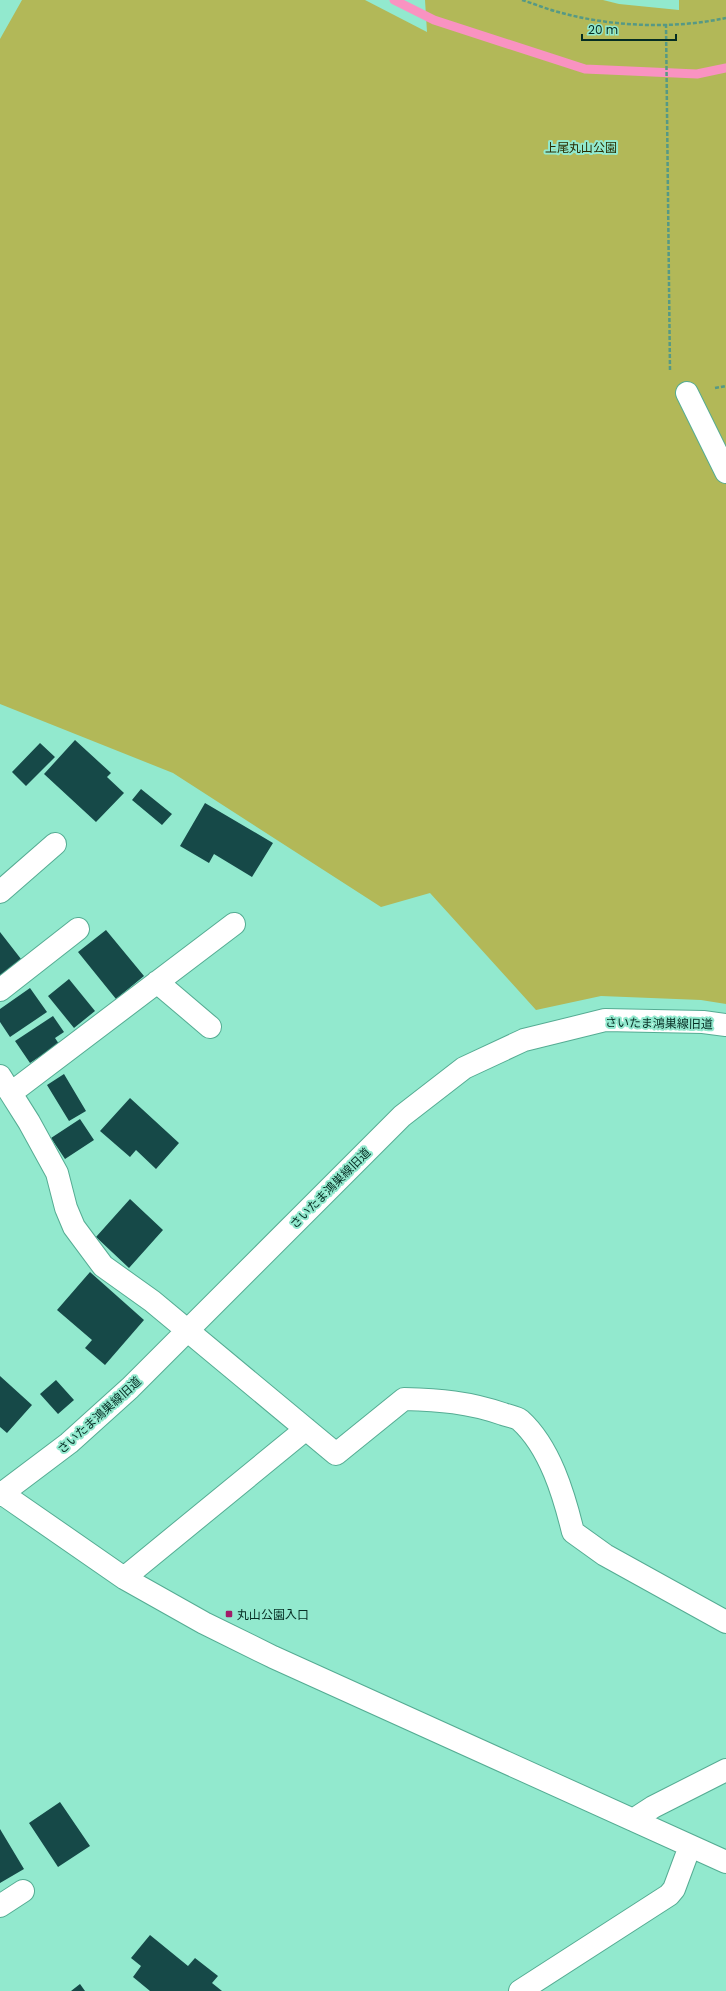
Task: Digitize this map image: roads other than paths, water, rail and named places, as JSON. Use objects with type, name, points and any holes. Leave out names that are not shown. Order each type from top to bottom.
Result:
[{"type":"street","points":[[687,394],[726,472]]},
{"type":"street","points":[[0,892],[55,844]]},
{"type":"street","points":[[234,924],[157,982],[5,1085],[57,1173],[66,1208],[74,1227],[103,1266],[152,1301],[336,1454],[404,1398],[453,1401],[494,1411],[519,1420],[538,1442],[557,1477],[573,1532],[605,1555],[726,1622]]},
{"type":"street","points":[[0,990],[78,929]]},
{"type":"street","points":[[157,982],[210,1027]]},
{"type":"street","name":"さいたま鴻巣線旧道","points":[[1,1493],[69,1443],[130,1388],[402,1116],[464,1068],[524,1040],[605,1020],[703,1022],[726,1025]]},
{"type":"street","points":[[124,1578],[306,1429]]},
{"type":"street","points":[[1,1493],[124,1578],[204,1623],[273,1657],[726,1862]]},
{"type":"street","points":[[633,1820],[653,1807],[726,1770]]},
{"type":"street","points":[[520,1991],[669,1895],[674,1889],[690,1846]]},
{"type":"street","points":[[0,1906],[24,1891]]},
{"type":"waterway","points":[[394,0],[434,20],[585,69],[697,74],[726,68]]},
{"type":"place","name":"丸山公園入口","points":[[229,1614]]},
{"type":"park label","name":"上尾丸山公園","points":[[581,147]]}]
